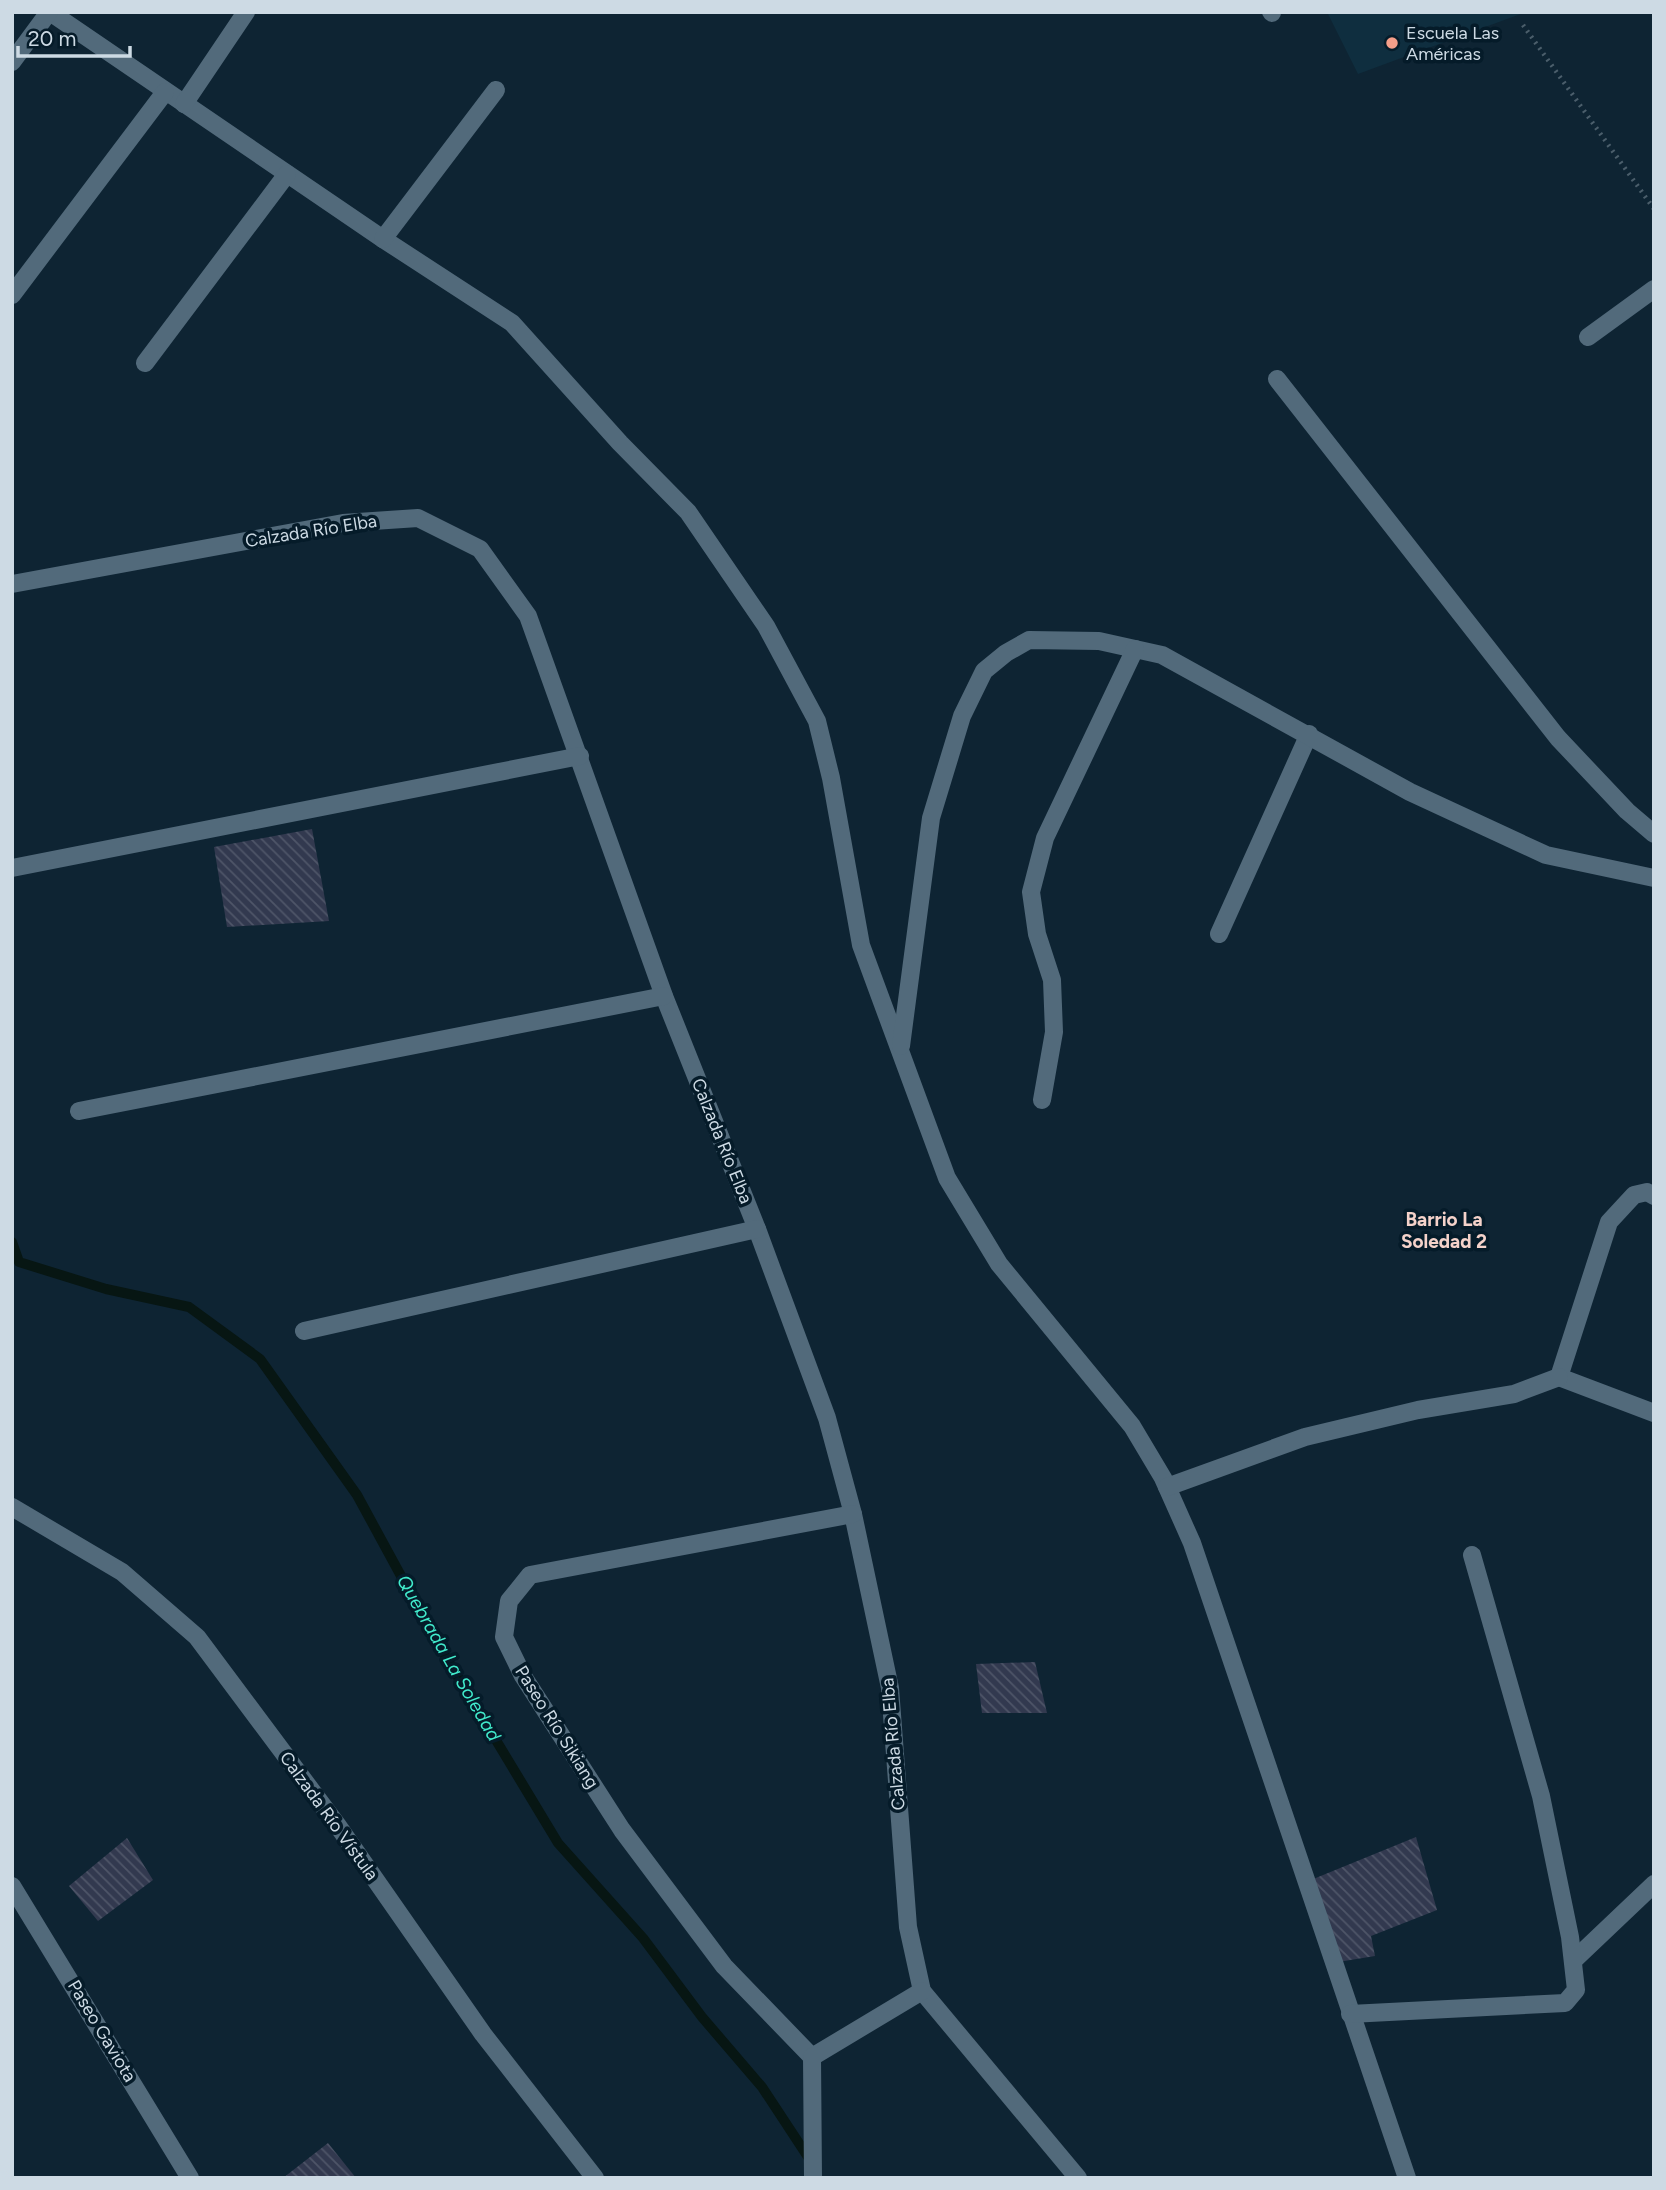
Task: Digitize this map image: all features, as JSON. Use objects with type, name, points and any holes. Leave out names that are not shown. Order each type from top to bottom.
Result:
[{"type":"street","points":[[12,62],[50,12],[383,239],[512,323],[620,443],[688,512],[766,626],[817,721],[831,778],[861,945],[947,1178],[999,1264],[1132,1426],[1167,1486],[1192,1543],[1407,2178]]},
{"type":"street","points":[[184,104],[246,12]]},
{"type":"street","points":[[383,239],[496,90]]},
{"type":"street","points":[[12,295],[165,92]]},
{"type":"street","points":[[145,363],[287,174]]},
{"type":"street","points":[[1588,337],[1654,289]]},
{"type":"street","points":[[1277,379],[1558,738],[1627,811],[1654,834]]},
{"type":"street","name":"Calzada Río Elba","points":[[12,584],[343,523],[418,518],[480,549],[528,616],[664,996],[757,1229],[827,1418],[853,1514],[890,1688],[908,1927],[922,1991],[1078,2178]]},
{"type":"street","points":[[901,1049],[931,818],[962,716],[984,671],[1029,639],[1099,641],[1162,655],[1410,792],[1546,855],[1650,881]]},
{"type":"street","points":[[1042,1100],[1054,1032],[1052,980],[1037,934],[1031,892],[1045,838],[1135,649]]},
{"type":"street","points":[[1219,933],[1309,734]]},
{"type":"street","points":[[12,868],[580,757]]},
{"type":"street","points":[[79,1111],[664,996]]},
{"type":"street","points":[[1559,1377],[1609,1222],[1634,1195],[1647,1192],[1654,1196]]},
{"type":"street","points":[[304,1331],[757,1229]]},
{"type":"street","points":[[1167,1486],[1305,1437],[1418,1410],[1514,1395],[1559,1377],[1654,1413]]},
{"type":"street","name":"Calzada Río Vístula","points":[[12,1507],[122,1572],[197,1637],[338,1826],[483,2034],[596,2178]]},
{"type":"street","name":"Paseo Río Sikiang","points":[[811,2057],[724,1966],[622,1830],[523,1676],[504,1637],[509,1601],[530,1575],[853,1514]]},
{"type":"street","points":[[1350,2014],[1565,2003],[1576,1990],[1574,1960],[1541,1796],[1472,1555]]},
{"type":"street","points":[[1574,1960],[1654,1884]]},
{"type":"street","name":"Paseo Gaviota","points":[[12,1886],[190,2178]]},
{"type":"street","points":[[813,2178],[811,2057],[922,1991]]},
{"type":"path","points":[[1523,25],[1654,209]]},
{"type":"shaded area","name":"Escuela Las Américas","points":[[1327,12],[1526,12],[1358,74]]},
{"type":"building","points":[[312,829],[329,921],[227,927],[214,847]]},
{"type":"building","points":[[1035,1662],[1047,1713],[982,1713],[976,1664]]},
{"type":"building","points":[[1416,1837],[1437,1910],[1371,1936],[1375,1956],[1326,1964],[1306,1882]]},
{"type":"building","points":[[127,1838],[153,1880],[98,1921],[69,1886]]},
{"type":"building","points":[[328,2143],[356,2178],[283,2178]]},
{"type":"waterway","name":"Quebrada La Soledad","points":[[12,1242],[19,1262],[106,1289],[189,1307],[260,1359],[357,1495],[438,1644],[558,1843],[643,1938],[702,2017],[762,2087],[810,2160]]},
{"type":"place","name":"Escuela Las Américas","points":[[1392,43]]},
{"type":"district","name":"Barrio La Soledad 2","points":[[1444,1230]]}]
